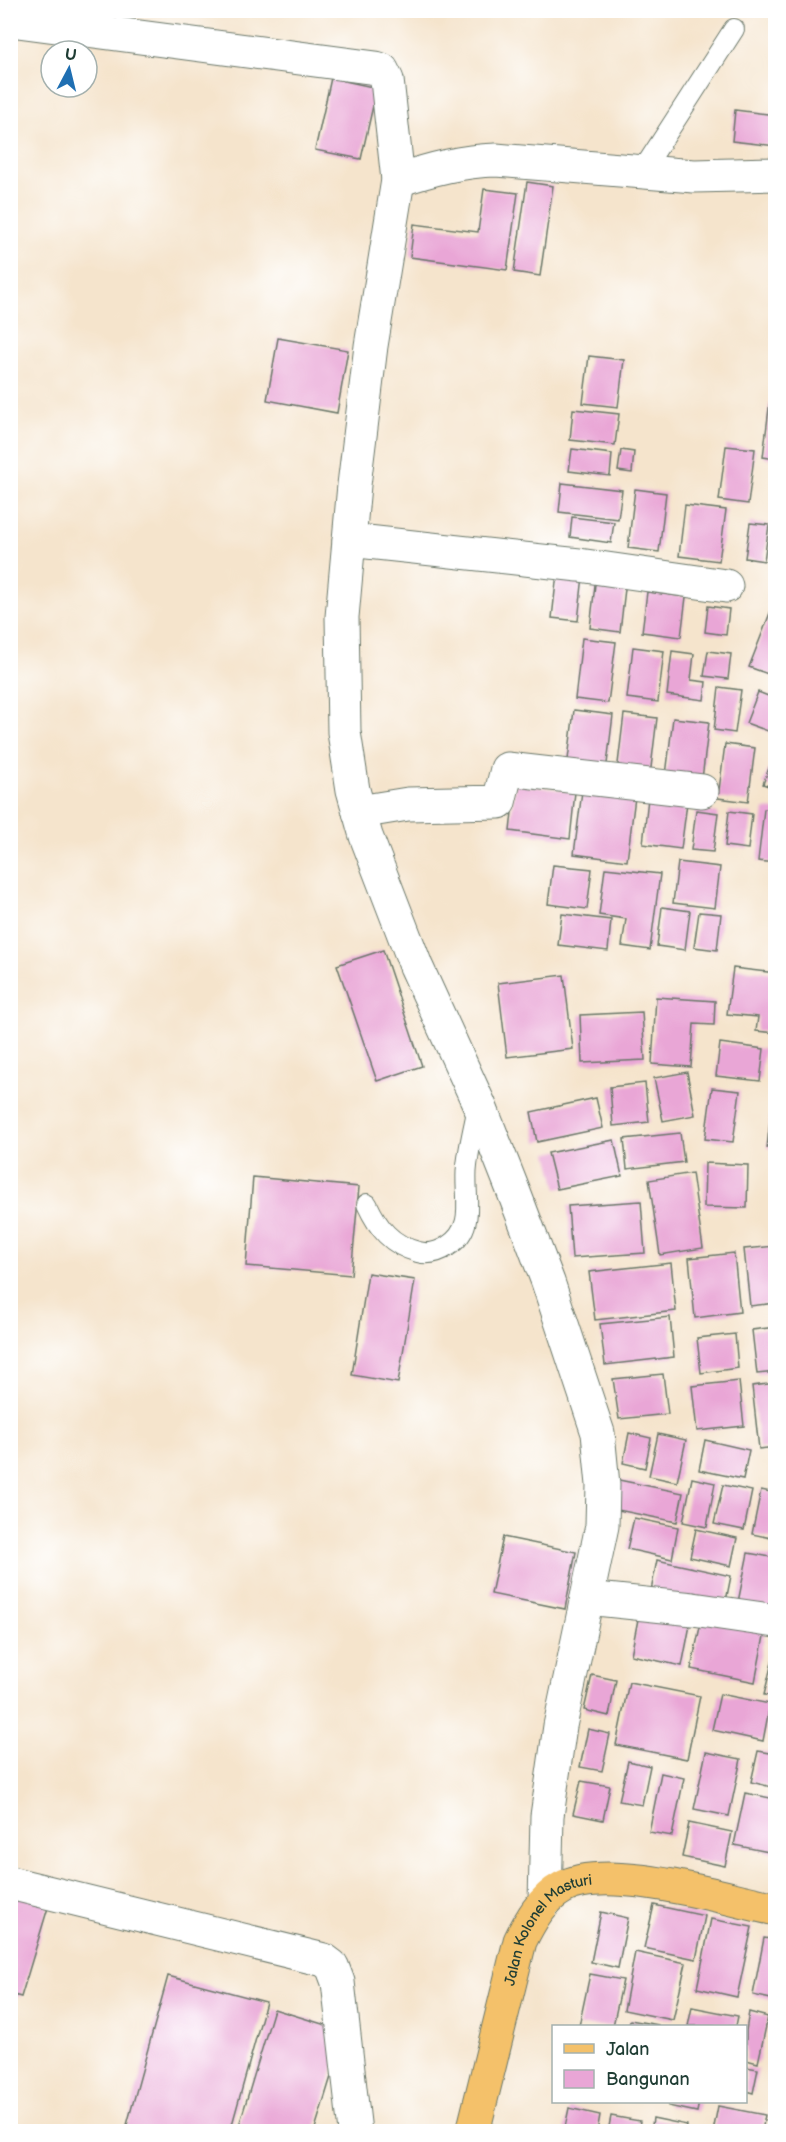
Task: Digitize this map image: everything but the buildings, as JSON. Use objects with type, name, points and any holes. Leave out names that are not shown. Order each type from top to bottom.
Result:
[{"type":"main road","name":"Jalan Kolonel Masturi","points":[[472,2132],[513,1964],[530,1921],[545,1902],[562,1888],[576,1882],[634,1880],[776,1909]]},
{"type":"street","points":[[10,20],[382,70],[387,80],[399,180],[371,346],[349,540],[342,617],[344,732],[359,812],[416,966],[479,1104],[548,1282],[598,1433],[603,1485],[602,1526],[560,1726],[548,1805],[545,1902]]},
{"type":"street","points":[[399,180],[440,166],[469,161],[642,170],[694,176],[776,174]]},
{"type":"street","points":[[349,540],[579,564],[726,586]]},
{"type":"street","points":[[359,812],[408,804],[499,802],[507,769],[702,791]]},
{"type":"street","points":[[587,1598],[776,1621]]},
{"type":"street","points":[[10,1883],[324,1960],[336,1973],[340,1992],[355,2132]]},
{"type":"lane","points":[[642,170],[734,29]]},
{"type":"lane","points":[[367,1204],[383,1233],[409,1250],[425,1254],[441,1251],[454,1242],[463,1232],[467,1219],[466,1167],[479,1104]]}]
